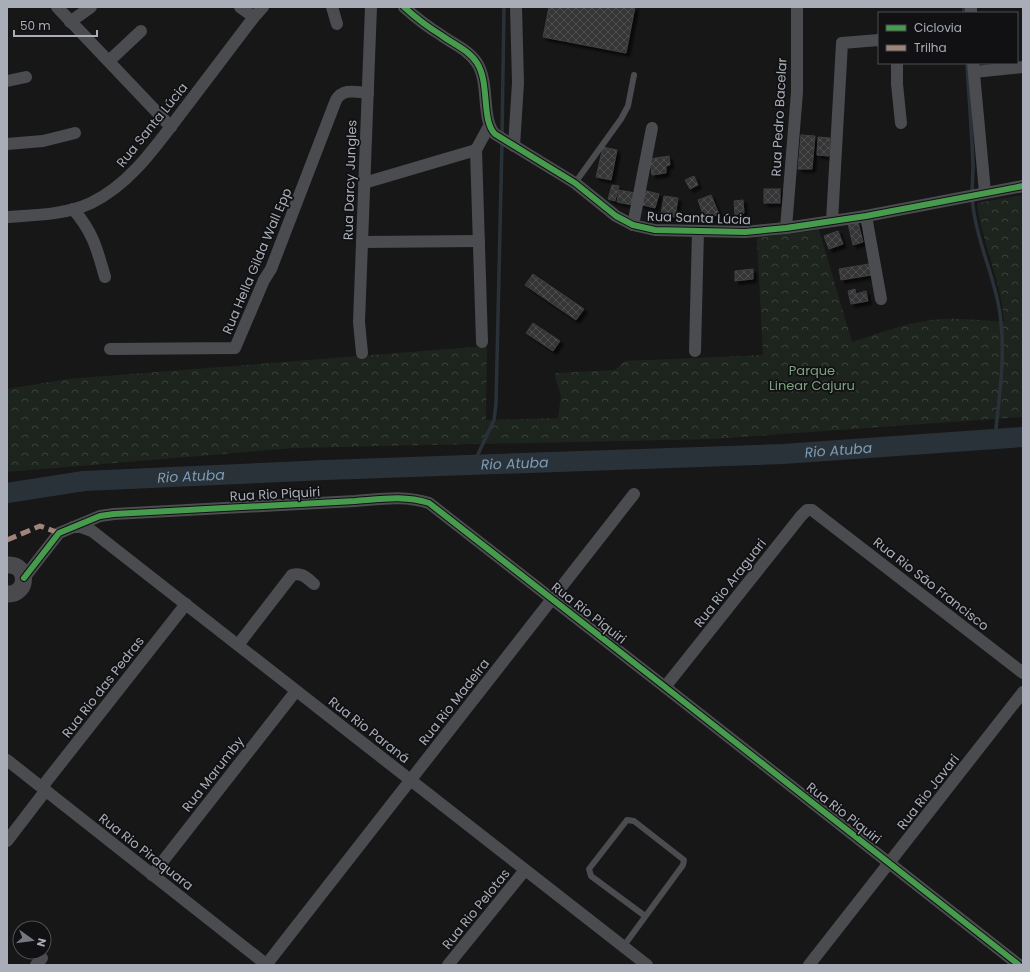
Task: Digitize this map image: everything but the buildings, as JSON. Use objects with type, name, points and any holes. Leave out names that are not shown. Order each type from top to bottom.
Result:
[{"type":"street","points":[[57,7],[171,127]]},
{"type":"street","points":[[70,22],[91,7]]},
{"type":"street","points":[[240,7],[254,12]]},
{"type":"street","name":"Rua Santa Lúcia","points":[[7,217],[73,210],[90,203],[119,185],[143,161],[171,127],[254,12],[263,7]]},
{"type":"street","points":[[332,7],[337,24]]},
{"type":"street","name":"Rua Darcy Jungles","points":[[362,353],[359,322],[371,7]]},
{"type":"street","points":[[364,183],[476,150],[492,130],[484,79],[478,64],[468,53],[423,23],[404,7]]},
{"type":"street","points":[[514,146],[518,83],[516,7]]},
{"type":"street","name":"Rua Pedro Bacelar","points":[[786,228],[797,92],[797,7]]},
{"type":"street","points":[[109,61],[141,31]]},
{"type":"street","points":[[832,221],[842,43],[878,40]]},
{"type":"street","points":[[897,64],[897,84],[901,123]]},
{"type":"street","points":[[984,192],[974,68],[1023,67]]},
{"type":"street","points":[[7,81],[26,77]]},
{"type":"street","name":"Rua Hella Gilda Wall Epp","points":[[110,348],[235,348],[264,280],[271,269],[336,100],[339,96],[346,92],[368,93]]},
{"type":"street","points":[[633,225],[652,128]]},
{"type":"street","name":"Rua Santa Lúcia","points":[[492,130],[514,146],[575,183],[606,209],[633,225],[655,230],[745,232],[786,228],[866,216],[984,192],[1023,186]]},
{"type":"street","points":[[7,144],[43,141],[75,133]]},
{"type":"street","points":[[476,150],[482,342]]},
{"type":"street","points":[[73,210],[86,226],[93,238],[105,277]]},
{"type":"street","points":[[866,216],[881,299]]},
{"type":"street","points":[[695,351],[698,232]]},
{"type":"street","points":[[362,242],[478,241]]},
{"type":"street","name":"Rua Rio Madeira","points":[[266,965],[409,780],[634,494]]},
{"type":"street","name":"Rua Rio Piquiri","points":[[12,580],[59,533],[100,516],[392,498],[416,499],[429,503],[1019,965]]},
{"type":"street","name":"Rua Rio Araguari","points":[[665,687],[801,516],[807,510],[812,510],[821,516]]},
{"type":"street","name":"Rua Rio São Francisco","points":[[821,516],[1023,673]]},
{"type":"street","name":"Rua Rio Paraná","points":[[70,528],[81,527],[92,531],[623,947],[632,961],[647,965]]},
{"type":"street","points":[[238,646],[292,575],[297,573],[302,574],[314,584]]},
{"type":"street","name":"Rua Rio das Pedras","points":[[7,841],[44,789],[186,604]]},
{"type":"street","name":"Rua Marumby","points":[[152,875],[296,691]]},
{"type":"street","name":"Rua Rio Javari","points":[[809,965],[1023,692]]},
{"type":"street","name":"Rua Rio Piraquara","points":[[7,760],[266,965]]},
{"type":"street","name":"Rua Rio Pelotas","points":[[448,965],[524,870]]},
{"type":"lane","points":[[575,183],[621,119],[628,106],[634,75]]},
{"type":"lane","points":[[623,947],[683,865],[684,860],[634,821],[627,820],[589,869],[589,872],[591,876],[645,916]]},
{"type":"green space","name":"Parque Linear Cajuru","points":[[1023,195],[1023,417],[713,439],[294,448],[7,472],[7,389],[67,379],[487,346],[486,420],[558,418],[561,396],[554,373],[615,370],[625,361],[763,355],[757,238],[819,230],[852,342],[898,327],[933,320],[960,319],[1004,322],[1000,292],[983,233],[977,203]]},
{"type":"waterway","points":[[502,136],[504,7]]},
{"type":"waterway","points":[[964,7],[964,12]]},
{"type":"waterway","points":[[967,66],[973,154],[973,206],[978,233],[998,300],[1002,329],[1002,361],[995,438]]},
{"type":"waterway","points":[[473,465],[494,420],[496,404],[502,142]]},
{"type":"waterway","name":"Rio Atuba","points":[[7,493],[84,481],[326,470],[783,454],[1023,437]]},
{"type":"marked path","points":[[7,540],[40,526],[59,533]]},
{"type":"cycle path","points":[[404,7],[426,25],[474,58],[481,71],[488,120],[495,134],[575,183],[616,216],[633,225],[655,230],[745,232],[786,228],[866,216],[1023,186]]},
{"type":"cycle path","points":[[24,578],[59,533],[100,516],[392,498],[411,499],[429,503],[1019,965]]}]
